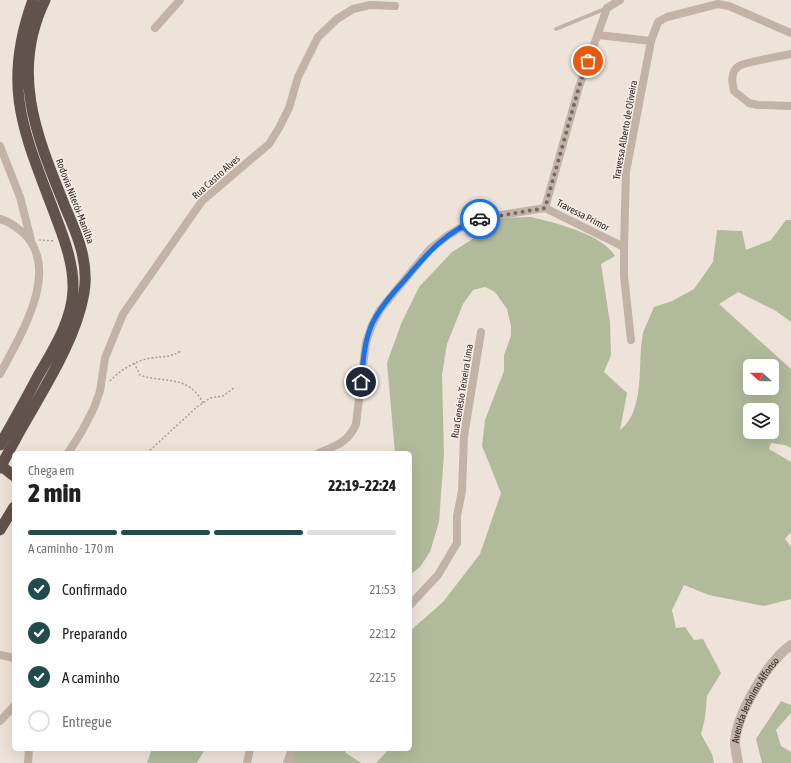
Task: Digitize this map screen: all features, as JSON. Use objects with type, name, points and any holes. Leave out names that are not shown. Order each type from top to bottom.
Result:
[{"type":"highway","name":"Rodovia Niterói-Manilha","points":[[0,467],[10,437],[58,340],[68,316],[74,290],[65,241],[21,129],[15,103],[15,58],[24,21],[33,0]]},
{"type":"highway","name":"Rodovia Niterói-Manilha","points":[[0,445],[10,437],[67,345],[84,292],[85,265],[80,242],[44,154],[34,122],[30,100],[27,75],[29,46],[45,0]]},
{"type":"highway","points":[[0,467],[12,475]]},
{"type":"highway","points":[[0,530],[12,510]]},
{"type":"street","points":[[155,28],[180,0]]},
{"type":"street","points":[[545,208],[579,87],[607,8],[620,0]]},
{"type":"street","name":"Travessa Alberto de Oliveira","points":[[624,247],[626,172],[651,41],[658,22],[667,17],[707,5],[718,4],[729,6],[791,33]]},
{"type":"street","name":"Rua Castro Alves","points":[[69,451],[82,431],[100,391],[105,358],[123,314],[202,201],[268,144],[279,128],[289,108],[298,77],[318,37],[337,19],[353,9],[370,5],[395,6]]},
{"type":"street","points":[[598,35],[651,41]]},
{"type":"street","points":[[791,54],[739,66],[733,73],[731,81],[734,92],[749,103],[758,105],[791,106]]},
{"type":"street","points":[[0,146],[20,197],[38,262],[39,277],[35,302],[0,374]]},
{"type":"street","name":"Travessa Primor","points":[[324,451],[340,445],[353,433],[356,424],[366,342],[372,325],[380,310],[430,249],[467,224],[488,216],[545,208],[624,247]]},
{"type":"street","points":[[0,219],[16,228],[31,240]]},
{"type":"street","points":[[624,247],[624,276],[631,340]]},
{"type":"street","name":"Rua Genésio Teixeira Lima","points":[[412,603],[438,575],[457,543],[457,516],[462,492],[464,436],[481,332]]},
{"type":"street","name":"Avenida Jerônimo Affonso","points":[[738,763],[735,742],[739,724],[763,675],[780,653],[791,645]]},
{"type":"street","points":[[0,655],[12,658]]},
{"type":"street","points":[[0,721],[12,708]]},
{"type":"street","points":[[28,751],[28,763]]},
{"type":"street","points":[[247,763],[250,751]]},
{"type":"street","points":[[287,763],[291,751]]},
{"type":"lane","points":[[556,29],[607,8]]},
{"type":"path","points":[[31,240],[65,241]]},
{"type":"path","points":[[100,391],[114,377],[134,364],[150,358],[170,357],[181,351]]},
{"type":"path","points":[[134,364],[140,375],[153,380],[179,382],[192,387],[203,402]]},
{"type":"path","points":[[149,451],[203,402],[210,398],[223,396],[236,387]]},
{"type":"green space","points":[[531,217],[578,230],[600,241],[609,248],[615,256],[601,264],[610,323],[611,355],[604,372],[627,393],[620,430],[628,422],[634,411],[639,385],[643,333],[654,307],[672,301],[694,289],[713,262],[717,230],[742,231],[746,250],[771,240],[786,220],[791,220],[791,322],[776,311],[738,292],[719,304],[791,369],[791,448],[785,445],[771,443],[769,449],[791,462],[791,532],[785,539],[791,547],[791,599],[764,606],[709,595],[684,585],[672,610],[676,628],[685,627],[694,640],[703,639],[721,673],[707,696],[705,718],[701,734],[712,754],[714,763],[376,763],[387,751],[412,751],[412,629],[443,602],[480,554],[501,493],[482,446],[485,420],[504,371],[504,355],[511,336],[511,326],[507,309],[495,292],[485,287],[473,290],[463,304],[447,344],[442,375],[444,454],[439,522],[430,552],[420,567],[412,573],[412,451],[395,451],[387,363],[401,324],[419,287],[452,252],[487,230],[501,218]]},
{"type":"green space","points":[[781,701],[791,705],[791,713],[776,730],[781,746],[791,752],[791,763],[762,763],[756,739]]},
{"type":"green space","points":[[151,751],[204,751],[197,763],[147,763]]},
{"type":"green space","points":[[294,751],[345,751],[361,763],[290,763]]},
{"type":"way so far","points":[[480,219],[488,216],[545,208],[579,87],[588,61]]},
{"type":"route","points":[[361,382],[366,342],[372,325],[380,310],[430,249],[446,236],[467,224],[480,219]]}]
